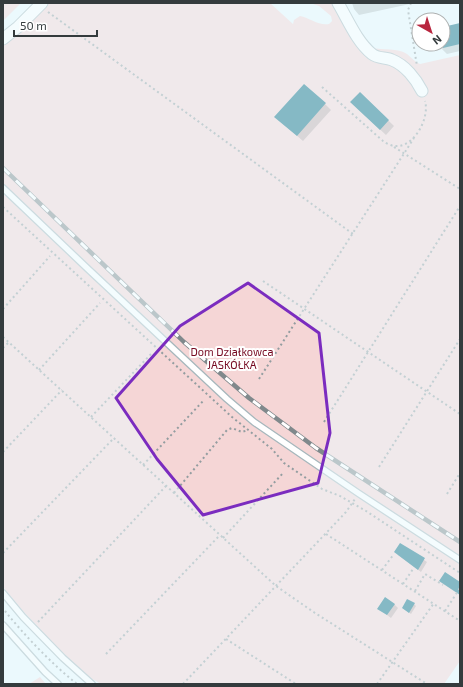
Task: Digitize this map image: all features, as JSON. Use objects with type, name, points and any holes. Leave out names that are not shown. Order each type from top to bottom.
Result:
[{"type":"street","points":[[338,3],[365,48],[374,56],[391,59],[401,65],[411,75],[422,91]]},
{"type":"street","points":[[3,39],[41,5]]},
{"type":"lane","points":[[3,188],[128,307],[227,399],[254,422],[460,560]]},
{"type":"lane","points":[[3,593],[23,617],[63,658],[92,684]]},
{"type":"lane","points":[[3,625],[45,672],[58,684]]},
{"type":"path","points":[[411,3],[408,10],[418,72]]},
{"type":"path","points":[[41,5],[353,234]]},
{"type":"path","points":[[322,87],[383,141],[394,146],[460,189]]},
{"type":"path","points":[[259,379],[414,138],[427,114],[422,91]]},
{"type":"path","points":[[394,146],[405,144],[414,138]]},
{"type":"path","points":[[324,422],[460,206]]},
{"type":"path","points":[[3,309],[50,256]]},
{"type":"path","points":[[263,281],[460,414]]},
{"type":"path","points":[[39,370],[100,303]]},
{"type":"path","points":[[3,337],[276,586],[315,613],[427,684]]},
{"type":"path","points":[[379,467],[460,339]]},
{"type":"path","points":[[3,348],[9,342]]},
{"type":"path","points":[[91,418],[151,354]]},
{"type":"path","points":[[3,452],[62,390]]},
{"type":"path","points":[[143,465],[204,400]]},
{"type":"path","points":[[174,493],[227,430],[232,428],[242,432],[248,430],[254,422]]},
{"type":"path","points":[[3,553],[114,438]]},
{"type":"path","points":[[222,538],[284,472]]},
{"type":"path","points":[[446,494],[460,473]]},
{"type":"path","points":[[37,623],[166,486]]},
{"type":"path","points":[[183,684],[326,534],[346,512],[358,493]]},
{"type":"path","points":[[326,534],[460,621]]},
{"type":"path","points":[[106,654],[220,535]]},
{"type":"path","points":[[382,570],[394,554]]},
{"type":"path","points":[[403,584],[413,569]]},
{"type":"path","points":[[415,591],[425,574],[443,585]]},
{"type":"path","points":[[445,611],[460,588]]},
{"type":"path","points":[[377,684],[434,603]]},
{"type":"path","points":[[3,607],[18,627],[77,684]]},
{"type":"path","points":[[226,639],[296,684]]},
{"type":"highlighted area","points":[[248,283],[319,333],[330,433],[318,483],[203,515],[157,459],[116,398],[180,326]]},
{"type":"green space","points":[[3,3],[21,3],[3,21]]},
{"type":"green space","name":"Dom Działkowca JASKÓŁKA","points":[[48,3],[270,3],[293,24],[294,20],[300,16],[318,23],[329,24],[332,21],[331,16],[319,6],[310,3],[338,3],[372,48],[403,52],[420,64],[460,55],[460,661],[444,684],[101,684],[85,675],[61,652],[20,608],[3,587],[3,44]]},
{"type":"green space","points":[[40,677],[46,684],[29,684]]},
{"type":"building","points":[[460,23],[460,44],[451,46],[451,25]]},
{"type":"building","points":[[304,84],[326,103],[297,136],[274,117]]},
{"type":"building","points":[[360,92],[389,120],[380,130],[350,102]]},
{"type":"building","points":[[400,543],[425,558],[418,570],[394,552]]},
{"type":"building","points":[[445,572],[460,582],[460,595],[439,581]]},
{"type":"building","points":[[385,597],[395,604],[387,615],[377,609]]},
{"type":"building","points":[[407,599],[415,603],[409,613],[402,608]]},
{"type":"railway","points":[[3,168],[184,342],[249,398],[316,448],[460,542]]}]
